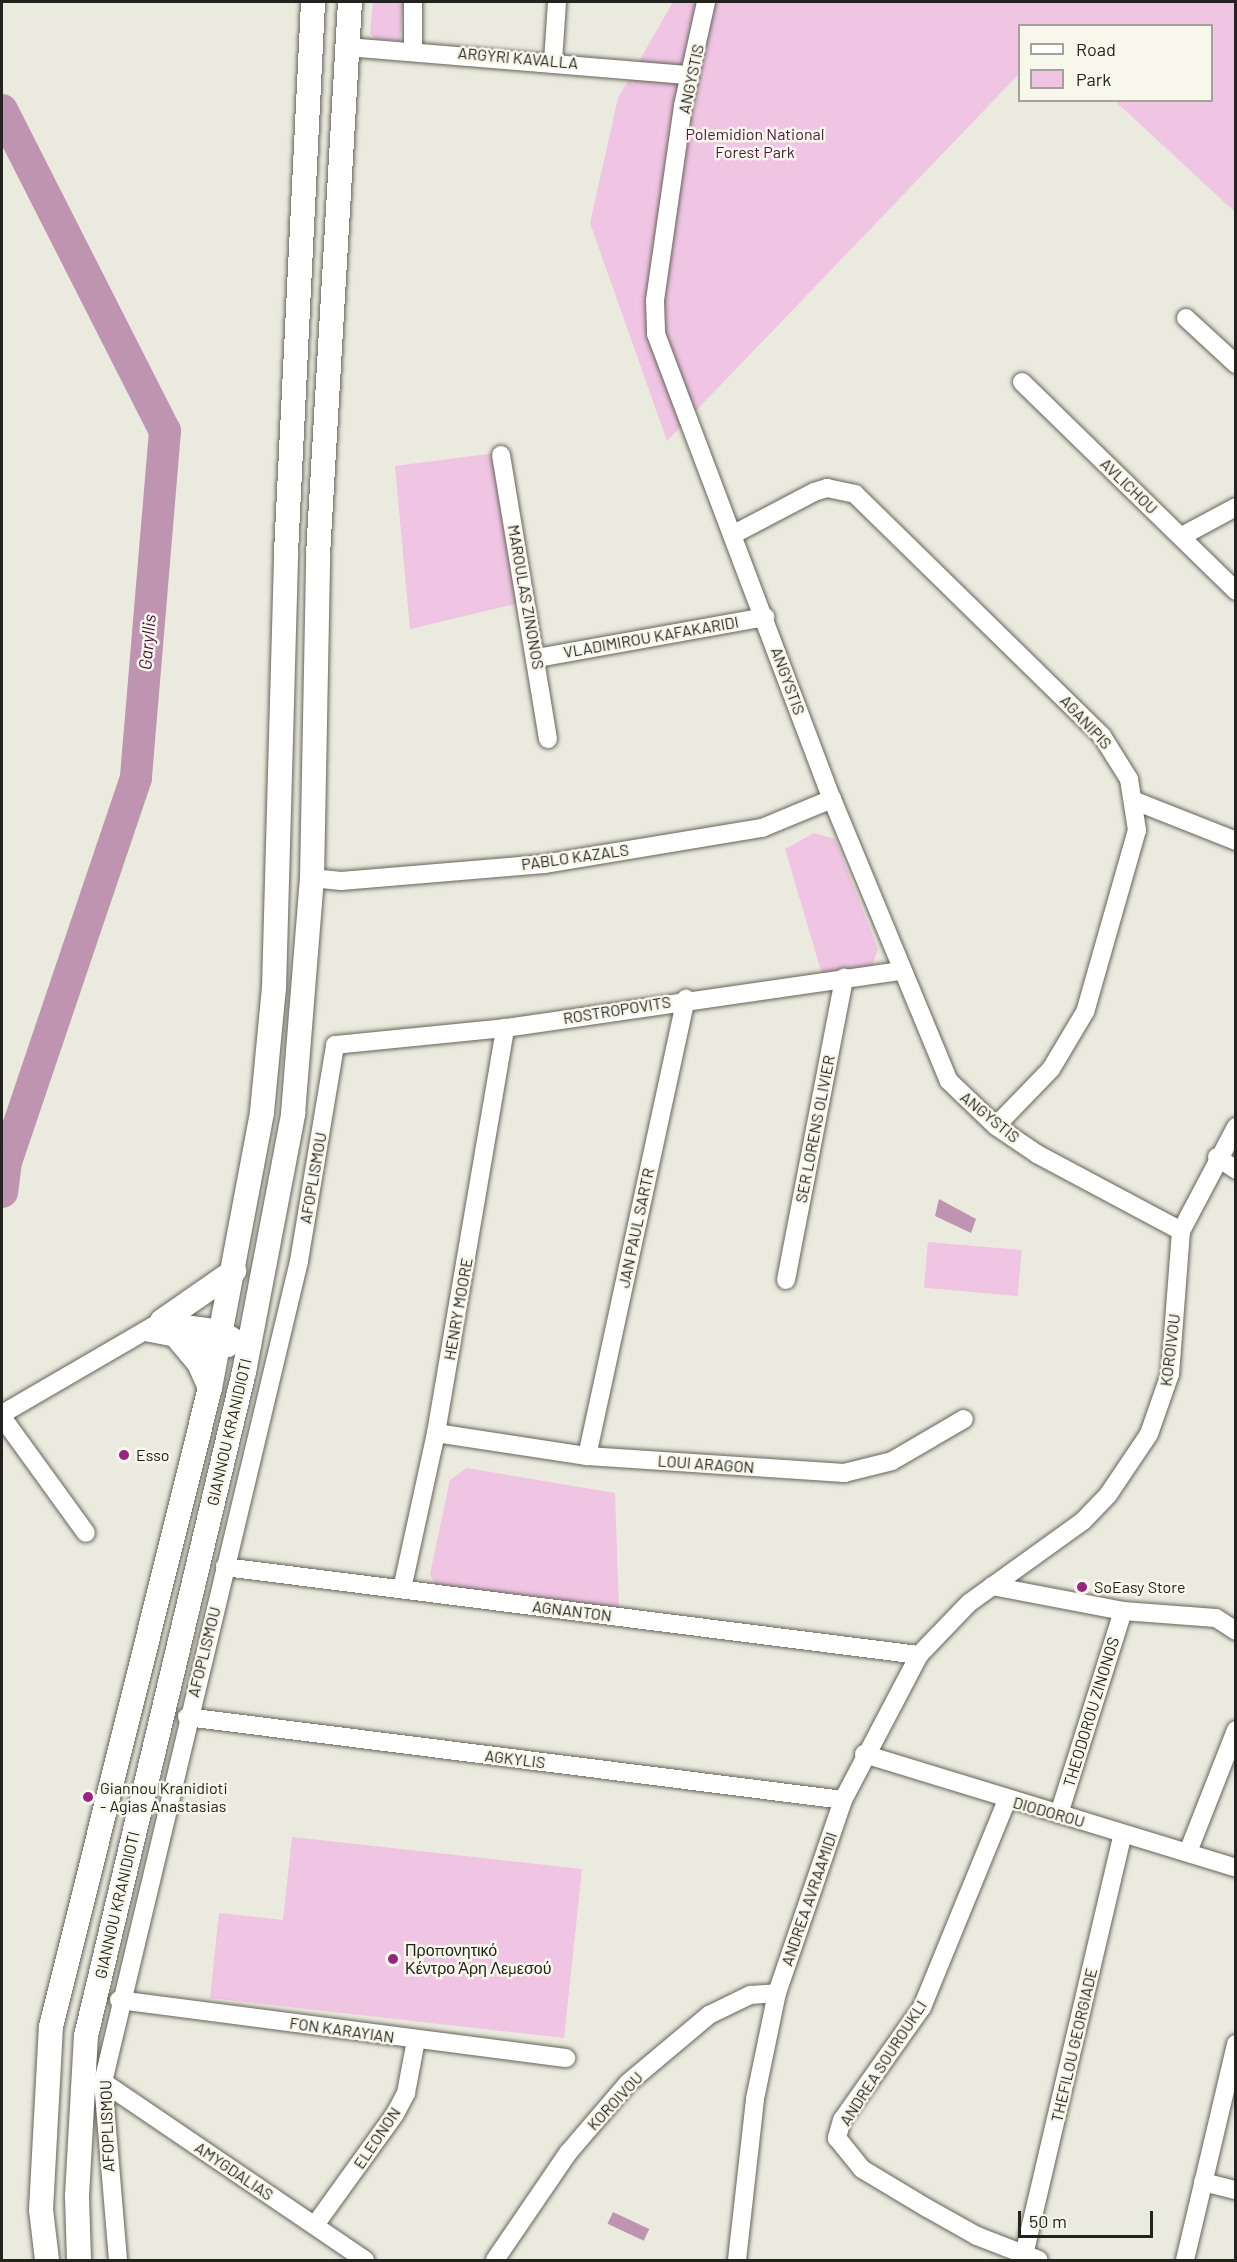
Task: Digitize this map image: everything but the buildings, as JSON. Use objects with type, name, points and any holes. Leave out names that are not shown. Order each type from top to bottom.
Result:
[{"type":"main road","name":"GIANNOU KRANIDIOTI","points":[[47,2260],[41,2210],[51,2027],[210,1388],[234,1271],[262,1112],[274,988],[286,553],[313,2]]},
{"type":"main road","name":"GIANNOU KRANIDIOTI","points":[[79,2260],[76,2196],[87,2036],[248,1345],[293,1114],[312,878],[318,555],[350,2]]},
{"type":"main road","points":[[210,1388],[193,1354],[162,1330],[234,1271]]},
{"type":"street","points":[[413,2],[413,48]]},
{"type":"street","points":[[553,61],[556,2]]},
{"type":"street","name":"ANGYSTIS","points":[[706,2],[690,75],[655,301],[656,334],[734,534],[832,799],[899,971],[939,1065],[996,1126],[1181,1231]]},
{"type":"street","name":"ARGYRI KAVALLA","points":[[347,47],[413,48],[690,75]]},
{"type":"street","points":[[1186,318],[1236,364]]},
{"type":"street","name":"AVLICHOU","points":[[1022,382],[1236,591]]},
{"type":"street","name":"MAROULAS ZINONOS","points":[[501,455],[537,658],[548,740]]},
{"type":"street","name":"AGANIPIS","points":[[734,534],[814,492],[827,488],[855,494],[1102,736],[1125,770],[1135,801],[1137,830],[1085,1012],[1051,1069],[996,1126]]},
{"type":"street","points":[[1182,537],[1236,507]]},
{"type":"street","name":"VLADIMIROU KAFAKARIDI","points":[[537,658],[765,617]]},
{"type":"street","name":"PABLO KAZALS","points":[[312,878],[341,881],[544,864],[762,828],[832,799]]},
{"type":"street","points":[[1135,801],[1236,841]]},
{"type":"street","name":"ROSTROPOVITS","points":[[335,1045],[505,1028],[686,999],[899,971]]},
{"type":"street","name":"SER LORENS OLIVIER","points":[[786,1280],[844,978]]},
{"type":"street","name":"JAN PAUL SARTR","points":[[587,1456],[686,999]]},
{"type":"street","name":"HENRY MOORE","points":[[402,1589],[436,1433],[505,1028]]},
{"type":"street","name":"AFOPLISMOU","points":[[118,2260],[103,2082],[119,2000],[299,1261],[335,1045]]},
{"type":"street","name":"KOROIVOU","points":[[992,1586],[1083,1521],[1108,1495],[1149,1434],[1170,1374],[1181,1231],[1217,1157],[1236,1126]]},
{"type":"street","points":[[1217,1157],[1236,1170]]},
{"type":"street","points":[[87,1533],[2,1416],[162,1330],[248,1345]]},
{"type":"street","name":"LOUI ARAGON","points":[[436,1433],[587,1456],[844,1473],[891,1461],[964,1419]]},
{"type":"street","name":"AGNANTON","points":[[225,1567],[919,1655]]},
{"type":"street","points":[[992,1586],[1123,1611],[1216,1618],[1236,1631]]},
{"type":"street","name":"ANDREA AVRAAMIDI","points":[[737,2260],[755,2099],[777,1993],[843,1800],[864,1754],[919,1655],[954,1617],[992,1586]]},
{"type":"street","name":"THEODOROU ZINONOS","points":[[1059,1814],[1123,1611]]},
{"type":"street","name":"AGKYLIS","points":[[187,1717],[843,1800]]},
{"type":"street","points":[[1188,1852],[1236,1730]]},
{"type":"street","name":"DIODOROU","points":[[864,1754],[1007,1800],[1236,1868]]},
{"type":"street","name":"ANDREA SOUROUKLI","points":[[1007,1800],[922,2007],[842,2120],[837,2138],[862,2169],[977,2236],[1032,2258]]},
{"type":"street","name":"THEFILOU GEORGIADE","points":[[1032,2258],[1123,1834]]},
{"type":"street","name":"KOROIVOU","points":[[495,2260],[568,2153],[628,2083],[710,2015],[750,1995],[777,1993]]},
{"type":"street","name":"FON KARAYIAN","points":[[119,2000],[566,2058]]},
{"type":"street","name":"ELEONON","points":[[315,2225],[395,2114],[406,2093],[416,2040]]},
{"type":"street","points":[[1185,2260],[1236,2044]]},
{"type":"street","name":"AMYGDALIAS","points":[[103,2082],[364,2260]]},
{"type":"street","points":[[1203,2182],[1236,2190]]},
{"type":"green space","points":[[373,2],[403,2],[400,41],[375,39],[370,33]]},
{"type":"green space","name":"Polemidion National Forest Park","points":[[673,2],[1235,2],[1235,212],[1116,102],[1213,102],[1213,24],[1018,24],[1018,75],[667,441],[590,223],[618,98]]},
{"type":"green space","points":[[496,453],[520,603],[410,629],[395,466]]},
{"type":"green space","points":[[814,833],[835,839],[878,949],[871,969],[822,974],[785,849]]},
{"type":"green space","points":[[928,1242],[1022,1250],[1018,1296],[924,1288]]},
{"type":"green space","points":[[467,1468],[615,1493],[619,1611],[439,1591],[430,1574],[450,1480]]},
{"type":"green space","name":"Προπονητικό Κέντρο Άρη Λεμεσού","points":[[292,1837],[582,1869],[564,2038],[210,1998],[219,1913],[283,1920]]},
{"type":"shaded area","points":[[939,1199],[976,1219],[971,1233],[935,1216]]},
{"type":"shaded area","points":[[613,2212],[649,2229],[644,2241],[608,2224]]},
{"type":"waterway","name":"Garyllis","points":[[2,110],[165,431],[136,778],[6,1161],[2,1192]]},
{"type":"place","name":"Esso","points":[[124,1455]]},
{"type":"place","name":"SoEasy Store","points":[[1082,1587]]},
{"type":"place","name":"Giannou Kranidioti - Agias Anastasias","points":[[88,1797]]},
{"type":"place","name":"Προπονητικό Κέντρο Άρη Λεμεσού","points":[[393,1959]]}]
